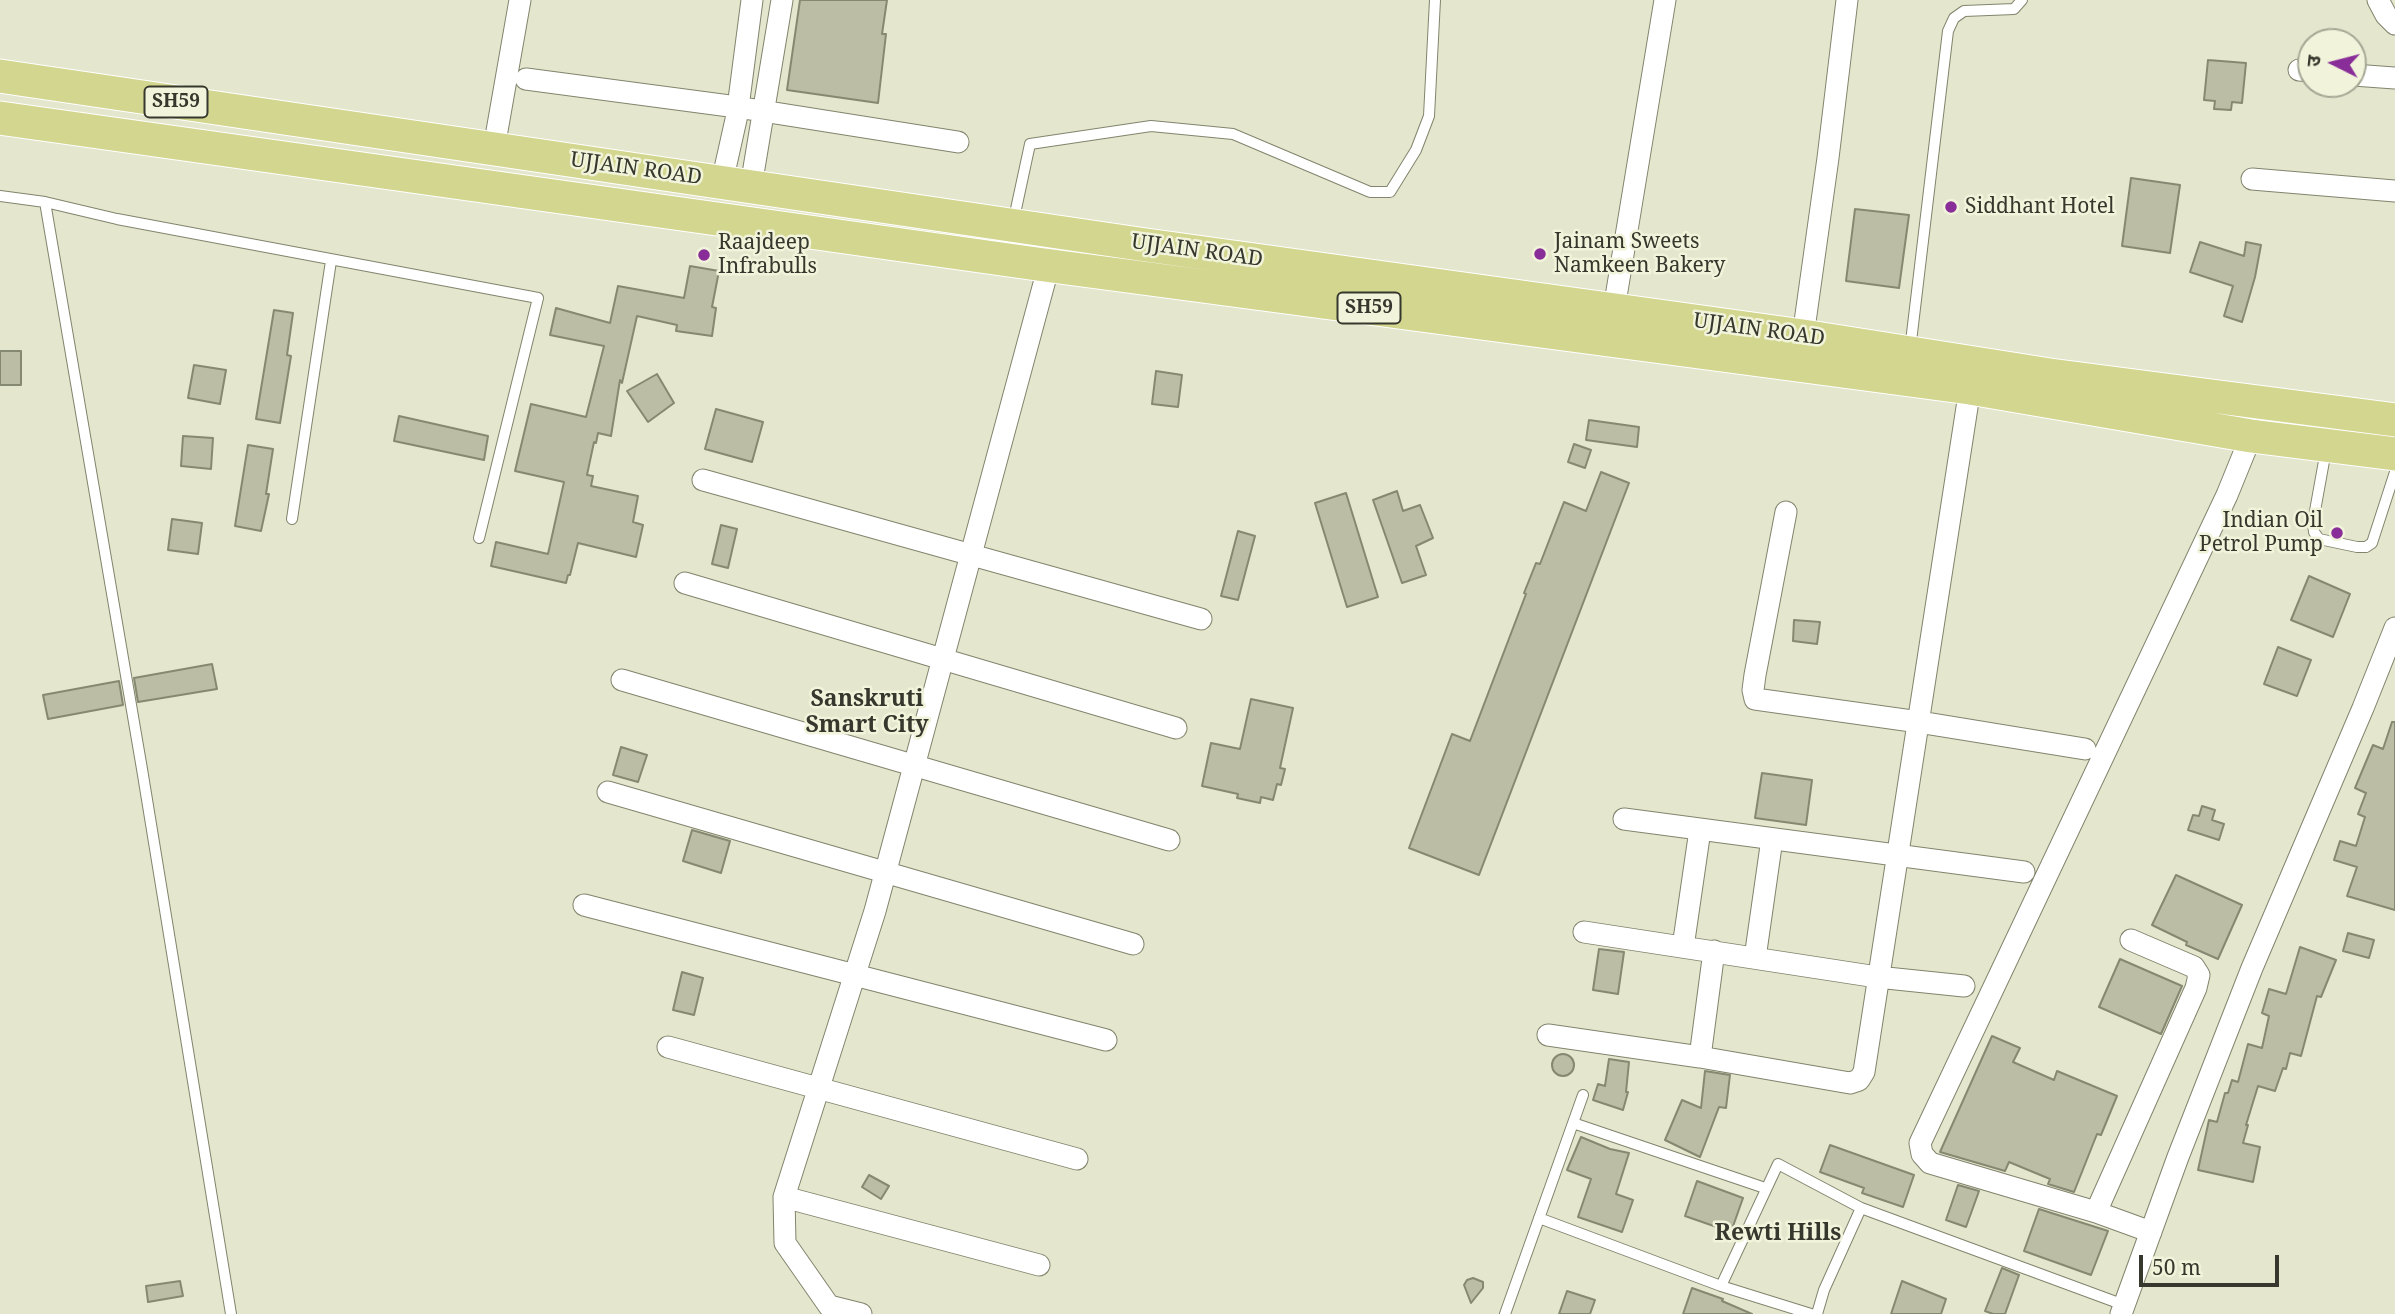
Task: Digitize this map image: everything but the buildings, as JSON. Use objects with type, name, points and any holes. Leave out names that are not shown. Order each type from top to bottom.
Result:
[{"type":"main road","name":"UJJAIN ROAD","points":[[0,76],[1013,225],[1803,336],[2076,379],[2395,420]]},
{"type":"main road","name":"UJJAIN ROAD","points":[[0,118],[529,194],[1970,388],[2251,436],[2395,454]]},
{"type":"main road","points":[[529,194],[536,154]]},
{"type":"street","points":[[494,148],[520,0]]},
{"type":"street","points":[[737,184],[765,111],[782,0]]},
{"type":"street","points":[[1615,309],[1665,0]]},
{"type":"street","points":[[1803,336],[1847,0]]},
{"type":"street","points":[[2378,0],[2386,16],[2395,24]]},
{"type":"street","points":[[737,184],[737,107],[750,10],[778,24]]},
{"type":"street","points":[[2367,76],[2395,78]]},
{"type":"street","points":[[526,79],[765,111],[958,142]]},
{"type":"street","points":[[2252,179],[2395,191]]},
{"type":"street","points":[[861,1314],[830,1306],[785,1243],[784,1196],[886,872],[1049,265]]},
{"type":"street","points":[[1548,1035],[1700,1057],[1850,1083],[1859,1080],[1864,1072],[1970,388]]},
{"type":"street","points":[[2151,1232],[2096,1212],[1930,1163],[1922,1154],[1920,1143],[2221,507],[2251,436]]},
{"type":"street","points":[[702,480],[1201,619]]},
{"type":"street","points":[[1786,512],[1755,675],[1755,699],[2085,749]]},
{"type":"street","points":[[685,583],[1176,728]]},
{"type":"street","points":[[2122,1310],[2252,968],[2395,628]]},
{"type":"street","points":[[622,680],[1169,840]]},
{"type":"street","points":[[608,792],[1133,944]]},
{"type":"street","points":[[1624,819],[2024,872]]},
{"type":"street","points":[[1683,947],[1700,830]]},
{"type":"street","points":[[1755,958],[1772,839]]},
{"type":"street","points":[[584,905],[1106,1040]]},
{"type":"street","points":[[1584,932],[1877,976],[1964,986]]},
{"type":"street","points":[[2096,1212],[2196,988],[2199,975],[2194,967],[2131,940]]},
{"type":"street","points":[[1700,1057],[1714,951]]},
{"type":"street","points":[[668,1047],[1077,1159]]},
{"type":"street","points":[[784,1196],[1040,1265]]},
{"type":"lane","points":[[1013,225],[1030,144],[1151,126],[1233,134],[1370,192],[1390,192],[1416,150],[1429,116],[1435,0]]},
{"type":"lane","points":[[1910,354],[1948,31],[1954,18],[1964,10],[2014,9],[2022,0]]},
{"type":"lane","points":[[0,196],[45,202],[117,219],[331,261],[538,298],[479,538]]},
{"type":"lane","points":[[45,202],[231,1314]]},
{"type":"lane","points":[[292,519],[331,261]]},
{"type":"lane","points":[[2327,445],[2313,522],[2314,532],[2319,539],[2357,547],[2366,547],[2372,543],[2395,472]]},
{"type":"lane","points":[[1504,1314],[1583,1095]]},
{"type":"lane","points":[[1573,1123],[1765,1188]]},
{"type":"lane","points":[[1721,1286],[1777,1164],[1861,1208],[2122,1310]]},
{"type":"lane","points":[[1817,1314],[1824,1290],[1861,1208]]},
{"type":"lane","points":[[1539,1218],[1721,1286],[1811,1314]]},
{"type":"place","name":"Siddhant Hotel","points":[[1951,207]]},
{"type":"place","name":"Jainam Sweets Namkeen Bakery","points":[[1540,254]]},
{"type":"place","name":"Raajdeep Infrabulls","points":[[704,255]]},
{"type":"place","name":"Indian Oil Petrol Pump","points":[[2337,533]]},
{"type":"district","name":"Sanskruti Smart City","points":[[867,712]]},
{"type":"district","name":"Rewti Hills","points":[[1778,1233]]}]
